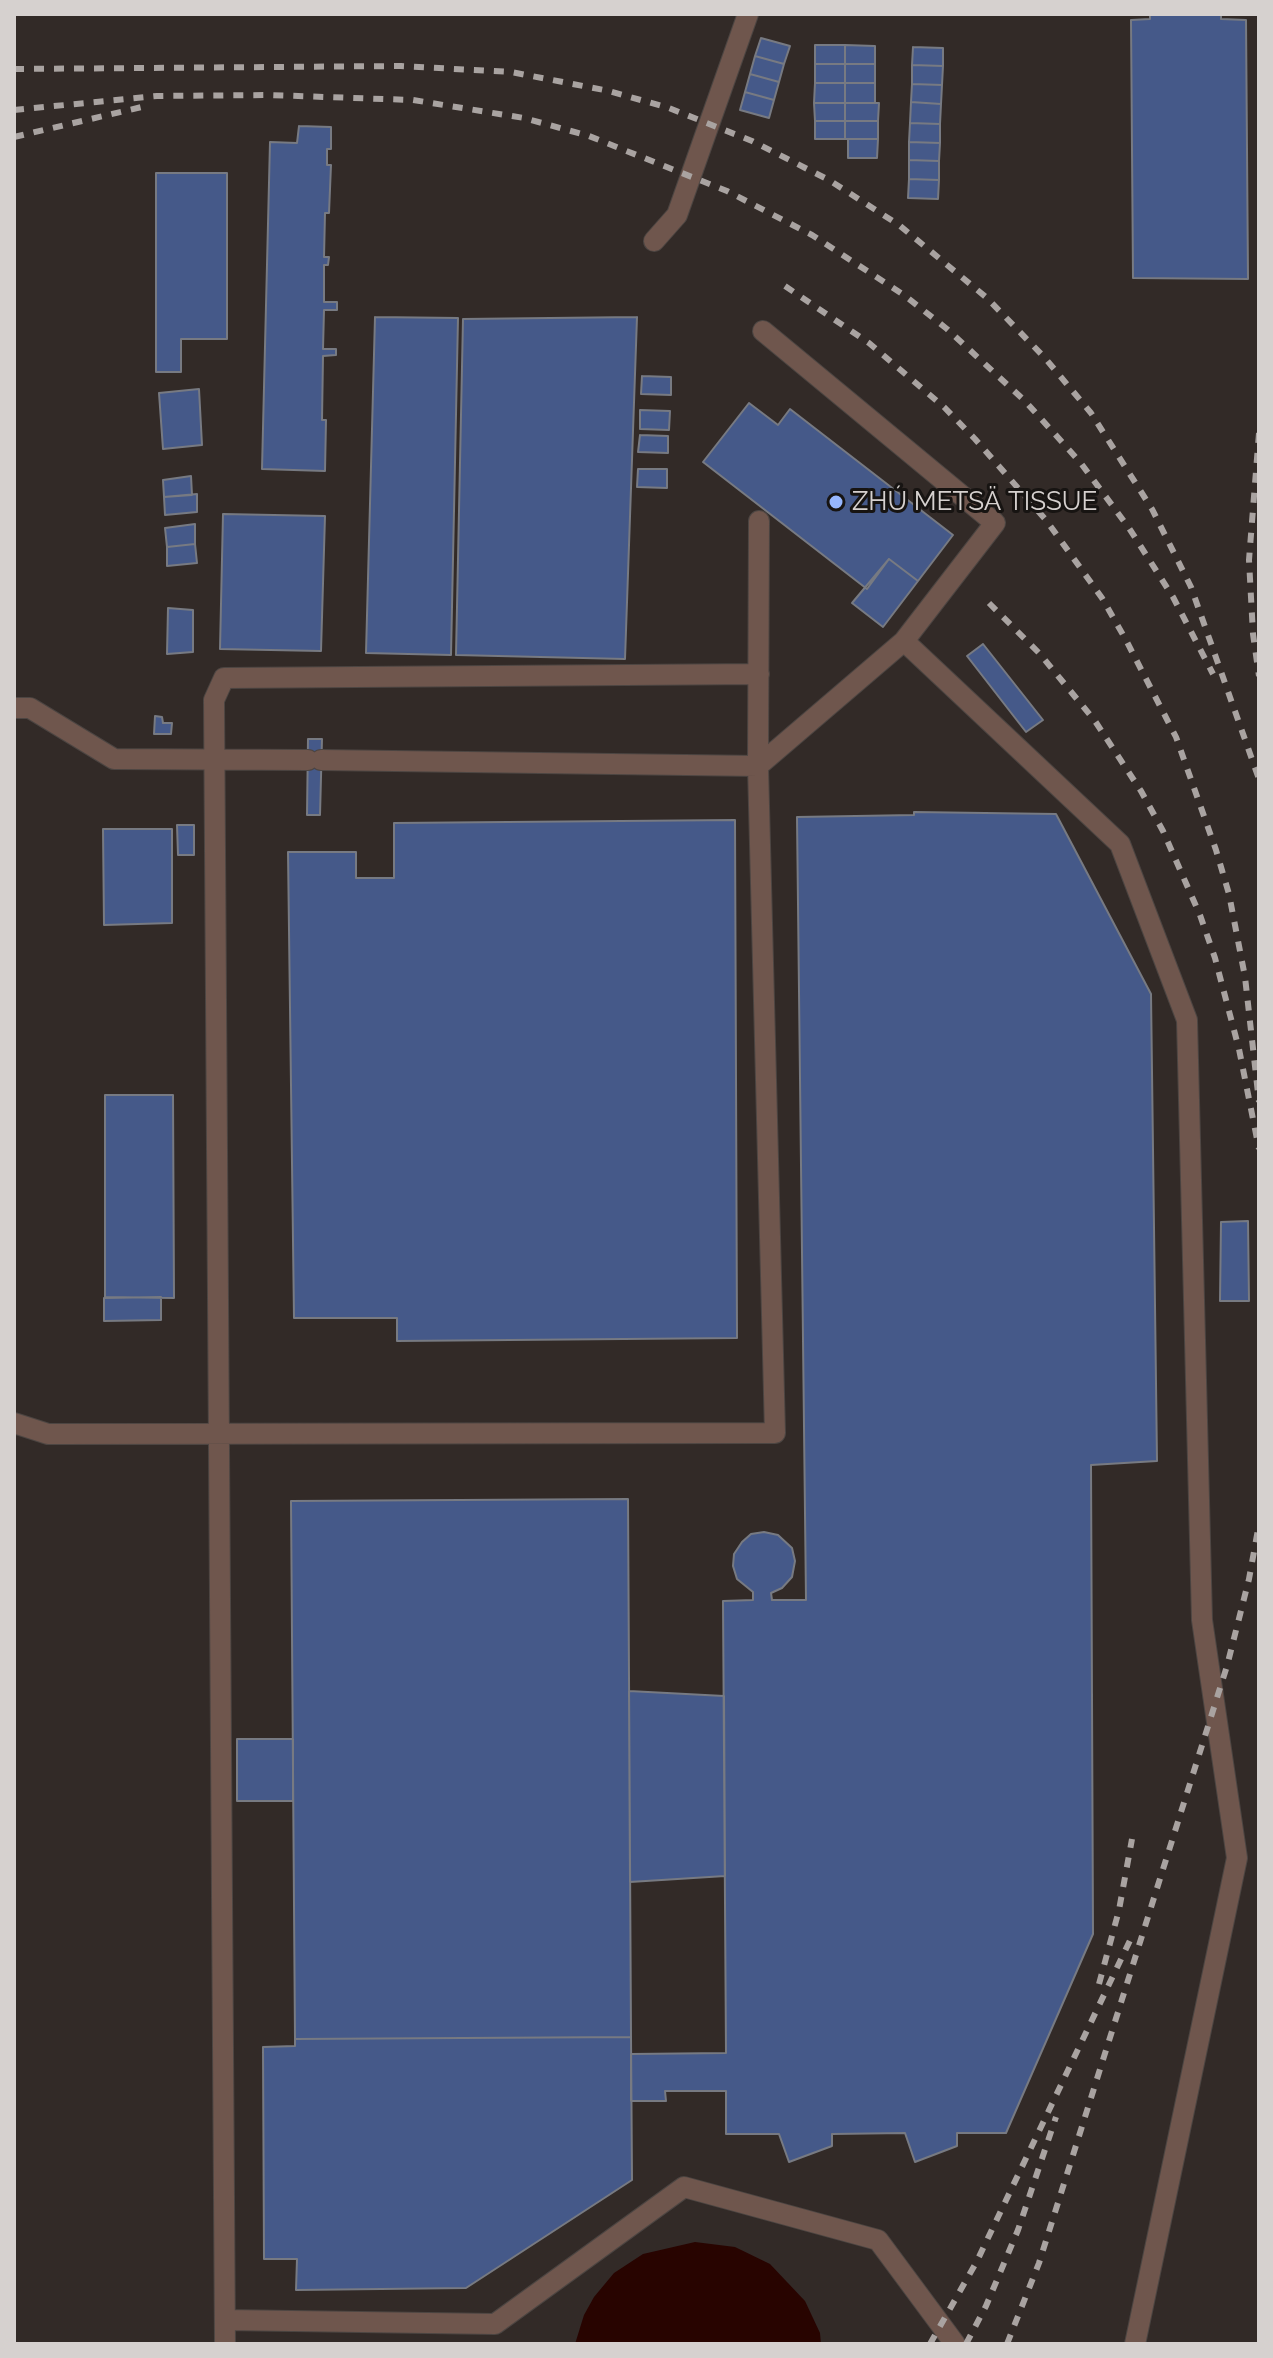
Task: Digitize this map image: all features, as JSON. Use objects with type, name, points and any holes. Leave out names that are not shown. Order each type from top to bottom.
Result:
[{"type":"street","points":[[654,241],[677,215],[748,14]]},
{"type":"street","points":[[14,708],[30,708],[114,759],[758,766],[904,641],[995,523],[763,331]]},
{"type":"street","points":[[14,1423],[48,1434],[775,1433],[758,766],[759,521]]},
{"type":"street","points":[[904,641],[1120,844],[1187,1020],[1202,1620],[1237,1858],[1135,2344]]},
{"type":"street","points":[[225,2344],[214,700],[224,678],[759,674]]},
{"type":"street","points":[[225,2320],[495,2324],[684,2187],[878,2240],[955,2344]]},
{"type":"shaded area","points":[[695,2242],[735,2247],[770,2264],[805,2301],[820,2333],[821,2344],[575,2344],[584,2315],[614,2273],[643,2254]]},
{"type":"building","points":[[1150,14],[1221,14],[1221,19],[1246,20],[1248,279],[1133,278],[1131,20],[1150,19]]},
{"type":"building","points":[[761,38],[790,46],[784,64],[755,56]]},
{"type":"building","points":[[815,45],[845,45],[845,64],[815,64]]},
{"type":"building","points":[[845,45],[875,46],[875,64],[845,64]]},
{"type":"building","points":[[913,47],[943,48],[943,66],[912,65]]},
{"type":"building","points":[[755,56],[784,64],[779,82],[750,74]]},
{"type":"building","points":[[815,64],[845,64],[845,83],[815,83]]},
{"type":"building","points":[[845,64],[875,64],[875,83],[845,83]]},
{"type":"building","points":[[912,65],[943,66],[942,85],[912,84]]},
{"type":"building","points":[[750,74],[779,82],[774,100],[745,92]]},
{"type":"building","points":[[815,83],[845,83],[845,103],[814,103]]},
{"type":"building","points":[[845,83],[875,83],[875,103],[845,103]]},
{"type":"building","points":[[912,84],[942,85],[941,104],[911,102]]},
{"type":"building","points":[[745,92],[774,100],[769,118],[740,110]]},
{"type":"building","points":[[911,102],[941,104],[940,124],[910,123]]},
{"type":"building","points":[[814,103],[845,103],[845,121],[815,121]]},
{"type":"building","points":[[845,103],[879,103],[878,121],[845,121]]},
{"type":"building","points":[[815,121],[845,121],[845,139],[815,139]]},
{"type":"building","points":[[845,121],[878,121],[878,139],[845,139]]},
{"type":"building","points":[[910,123],[940,124],[940,143],[909,142]]},
{"type":"building","points":[[299,126],[331,127],[331,149],[327,149],[327,165],[331,165],[324,257],[329,257],[328,265],[324,265],[324,302],[337,302],[337,310],[324,310],[323,349],[336,349],[336,355],[323,356],[325,471],[262,469],[270,142],[297,143]]},
{"type":"building","points":[[848,139],[878,139],[877,158],[848,158]]},
{"type":"building","points":[[909,142],[940,143],[939,161],[909,160]]},
{"type":"building","points":[[909,160],[939,161],[939,180],[909,179]]},
{"type":"building","points":[[156,173],[227,173],[227,339],[181,339],[181,372],[156,372]]},
{"type":"building","points":[[909,179],[939,180],[938,199],[908,198]]},
{"type":"building","points":[[375,317],[458,318],[451,655],[366,653]]},
{"type":"building","points":[[637,317],[625,659],[456,655],[463,319]]},
{"type":"building","points":[[642,376],[671,377],[671,395],[641,394]]},
{"type":"building","points":[[199,389],[202,445],[163,449],[159,393]]},
{"type":"building","points":[[749,403],[778,425],[790,409],[953,535],[918,581],[889,559],[867,589],[703,462]]},
{"type":"building","points":[[640,410],[670,411],[669,430],[640,429]]},
{"type":"building","points":[[640,435],[668,436],[668,453],[638,452]]},
{"type":"building","points":[[638,469],[667,469],[667,488],[637,487]]},
{"type":"building","points":[[191,476],[192,495],[164,497],[163,480]]},
{"type":"building","points":[[197,494],[197,512],[165,515],[164,497]]},
{"type":"building","points":[[223,514],[325,516],[321,651],[220,649]]},
{"type":"building","points":[[195,524],[195,544],[167,547],[165,528]]},
{"type":"building","points":[[195,544],[197,563],[167,566],[167,547]]},
{"type":"building","points":[[889,559],[918,581],[883,627],[852,603]]},
{"type":"building","points":[[168,608],[193,610],[193,652],[167,654]]},
{"type":"building","points":[[983,644],[1043,720],[1026,732],[967,656]]},
{"type":"building","points":[[155,716],[162,717],[163,723],[172,723],[171,734],[154,734]]},
{"type":"building","points":[[308,739],[322,739],[320,815],[307,815]]},
{"type":"building","points":[[914,812],[1056,814],[1151,994],[1157,1461],[1091,1465],[1093,1934],[1006,2133],[957,2133],[957,2146],[915,2162],[905,2133],[832,2134],[832,2146],[789,2162],[779,2134],[726,2134],[726,2091],[665,2091],[666,2101],[631,2101],[631,2054],[726,2053],[723,1601],[753,1600],[753,1592],[737,1579],[733,1566],[734,1554],[742,1542],[751,1534],[764,1532],[778,1535],[792,1548],[795,1561],[792,1577],[782,1588],[771,1593],[772,1600],[806,1600],[797,817],[914,815]]},
{"type":"building","points":[[735,820],[737,1338],[397,1341],[397,1318],[294,1318],[288,852],[356,852],[356,878],[394,878],[394,823]]},
{"type":"building","points":[[177,825],[194,825],[194,855],[178,855]]},
{"type":"building","points":[[103,829],[172,829],[172,923],[104,925]]},
{"type":"building","points":[[105,1095],[173,1095],[174,1298],[105,1297]]},
{"type":"building","points":[[1248,1221],[1249,1301],[1220,1301],[1221,1222]]},
{"type":"building","points":[[161,1297],[161,1320],[104,1321],[104,1298]]},
{"type":"building","points":[[628,1499],[631,2037],[295,2039],[291,1501]]},
{"type":"building","points":[[629,1691],[724,1696],[725,1876],[630,1882]]},
{"type":"building","points":[[237,1739],[293,1739],[293,1801],[237,1801]]},
{"type":"building","points":[[631,2037],[632,2180],[466,2288],[296,2290],[297,2259],[264,2259],[263,2047],[295,2046],[295,2039]]},
{"type":"railway","points":[[14,69],[401,66],[511,72],[609,91],[669,108],[752,141],[829,180],[899,225],[987,298],[1045,358],[1091,413],[1152,509],[1191,587],[1259,779]]},
{"type":"railway","points":[[14,110],[157,96],[268,95],[413,100],[524,118],[589,136],[727,191],[812,235],[904,295],[947,329],[1025,401],[1080,462],[1129,528],[1173,597],[1213,674]]},
{"type":"railway","points":[[14,137],[146,106]]},
{"type":"railway","points":[[785,286],[869,343],[944,407],[1046,520],[1102,598],[1176,737],[1216,850],[1229,894],[1245,977],[1259,1102]]},
{"type":"railway","points":[[1259,433],[1249,560],[1259,676]]},
{"type":"railway","points":[[989,603],[1040,654],[1095,721],[1163,831],[1200,915],[1215,958],[1239,1049],[1259,1149]]},
{"type":"railway","points":[[1007,2344],[1039,2263],[1227,1666],[1259,1524]]},
{"type":"railway","points":[[1099,1984],[1119,1910],[1132,1839]]},
{"type":"railway","points":[[930,2344],[977,2261],[1134,1932]]},
{"type":"railway","points":[[966,2344],[986,2306],[1018,2230],[1056,2117]]},
{"type":"place","name":"ZHÚ METSÄ TISSUE","points":[[836,502]]}]
